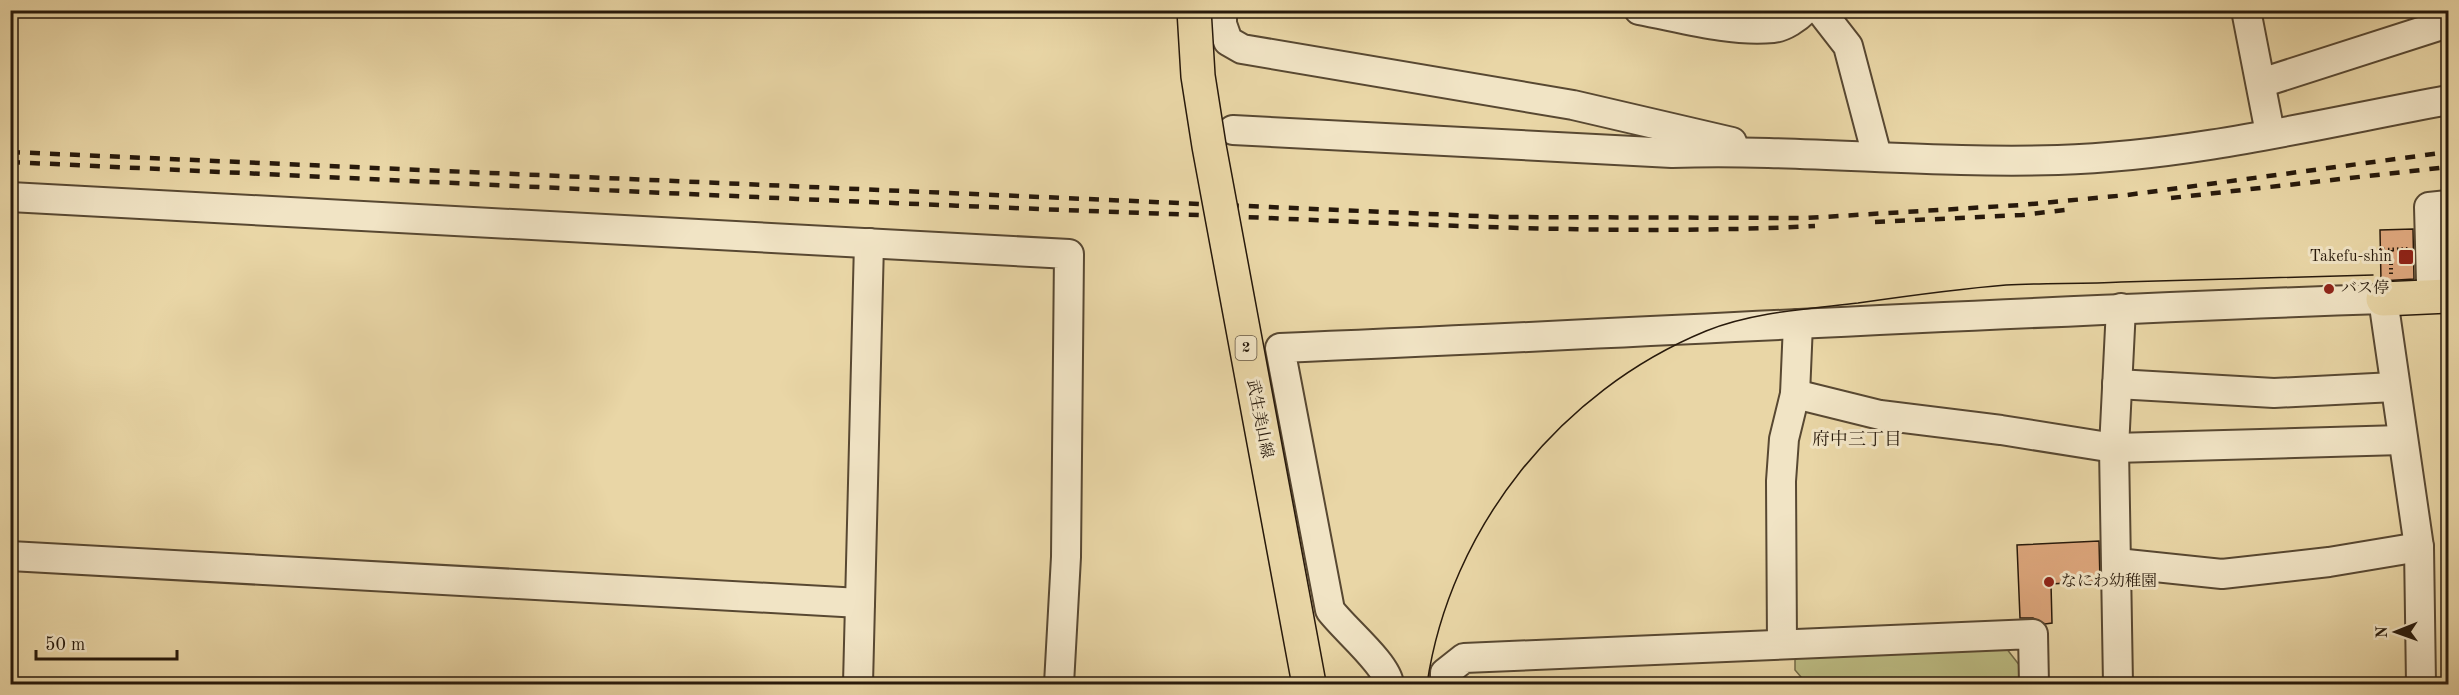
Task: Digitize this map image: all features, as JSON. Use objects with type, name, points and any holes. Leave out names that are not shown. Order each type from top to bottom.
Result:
[{"type":"main road","name":"武生美山線","points":[[1194,10],[1198,76],[1209,146],[1309,684]]},
{"type":"main road","points":[[2387,288],[2443,288]]},
{"type":"street","points":[[1222,10],[1222,24],[1228,41],[1242,49],[1605,111],[1733,143],[1733,151]]},
{"type":"street","points":[[1639,10],[1726,25],[1775,28],[1797,18],[1805,10]]},
{"type":"street","points":[[1820,10],[1848,46],[1877,156]]},
{"type":"street","points":[[2246,10],[2270,133]]},
{"type":"street","points":[[2260,84],[2448,23]]},
{"type":"street","points":[[1233,130],[1382,147],[1672,153],[1733,151],[2022,160],[2116,157],[2215,144],[2448,100]]},
{"type":"street","points":[[10,197],[1068,254],[1066,557],[1059,684]]},
{"type":"street","points":[[2443,288],[2429,207],[2448,205]]},
{"type":"street","points":[[2443,288],[2448,229]]},
{"type":"street","points":[[858,684],[869,243]]},
{"type":"street","points":[[1389,684],[1389,677],[1330,610],[1280,348],[1645,333],[2121,308],[2387,288],[2394,387],[2419,547],[2421,684]]},
{"type":"street","points":[[2118,684],[2114,448],[2121,308]]},
{"type":"street","points":[[1782,643],[1781,481],[1784,439],[1795,394],[1798,324]]},
{"type":"street","points":[[2117,384],[2274,393],[2394,387]]},
{"type":"street","points":[[1795,394],[1880,415],[2001,430],[2114,448],[2402,440]]},
{"type":"street","points":[[2117,563],[2222,574],[2329,562],[2419,547]]},
{"type":"street","points":[[10,556],[860,603]]},
{"type":"street","points":[[1445,684],[1445,673],[1464,658],[2033,634],[2034,684]]},
{"type":"path","points":[[2387,288],[2391,250]]},
{"type":"green space","points":[[2006,648],[2024,671],[2024,684],[1807,684],[1795,670],[1795,660],[1801,654]]},
{"type":"building","points":[[2413,229],[2414,279],[2381,281],[2380,230]]},
{"type":"building","name":"なにわ幼稚園","points":[[2099,541],[2100,581],[2051,584],[2052,623],[2045,624],[2033,618],[2020,618],[2017,545]]},
{"type":"tram line","points":[[1427,684],[1440,627],[1460,571],[1487,520],[1520,472],[1560,428],[1604,390],[1653,357],[1706,331],[1743,319],[1781,312],[2006,285],[2373,275]]},
{"type":"railway","points":[[10,152],[1499,217],[1806,218],[2021,205],[2127,195],[2448,152]]},
{"type":"railway","points":[[10,162],[736,196],[1493,227],[1654,230],[1815,226]]},
{"type":"railway","points":[[2171,198],[2448,167]]},
{"type":"railway","points":[[1875,222],[2022,215],[2073,209]]},
{"type":"place","name":"Takefu-shin","points":[[2406,257]]},
{"type":"place","name":"バス停","points":[[2329,289]]},
{"type":"place","name":"なにわ幼稚園","points":[[2049,582]]},
{"type":"district","name":"府中三丁目","points":[[1857,440]]}]
